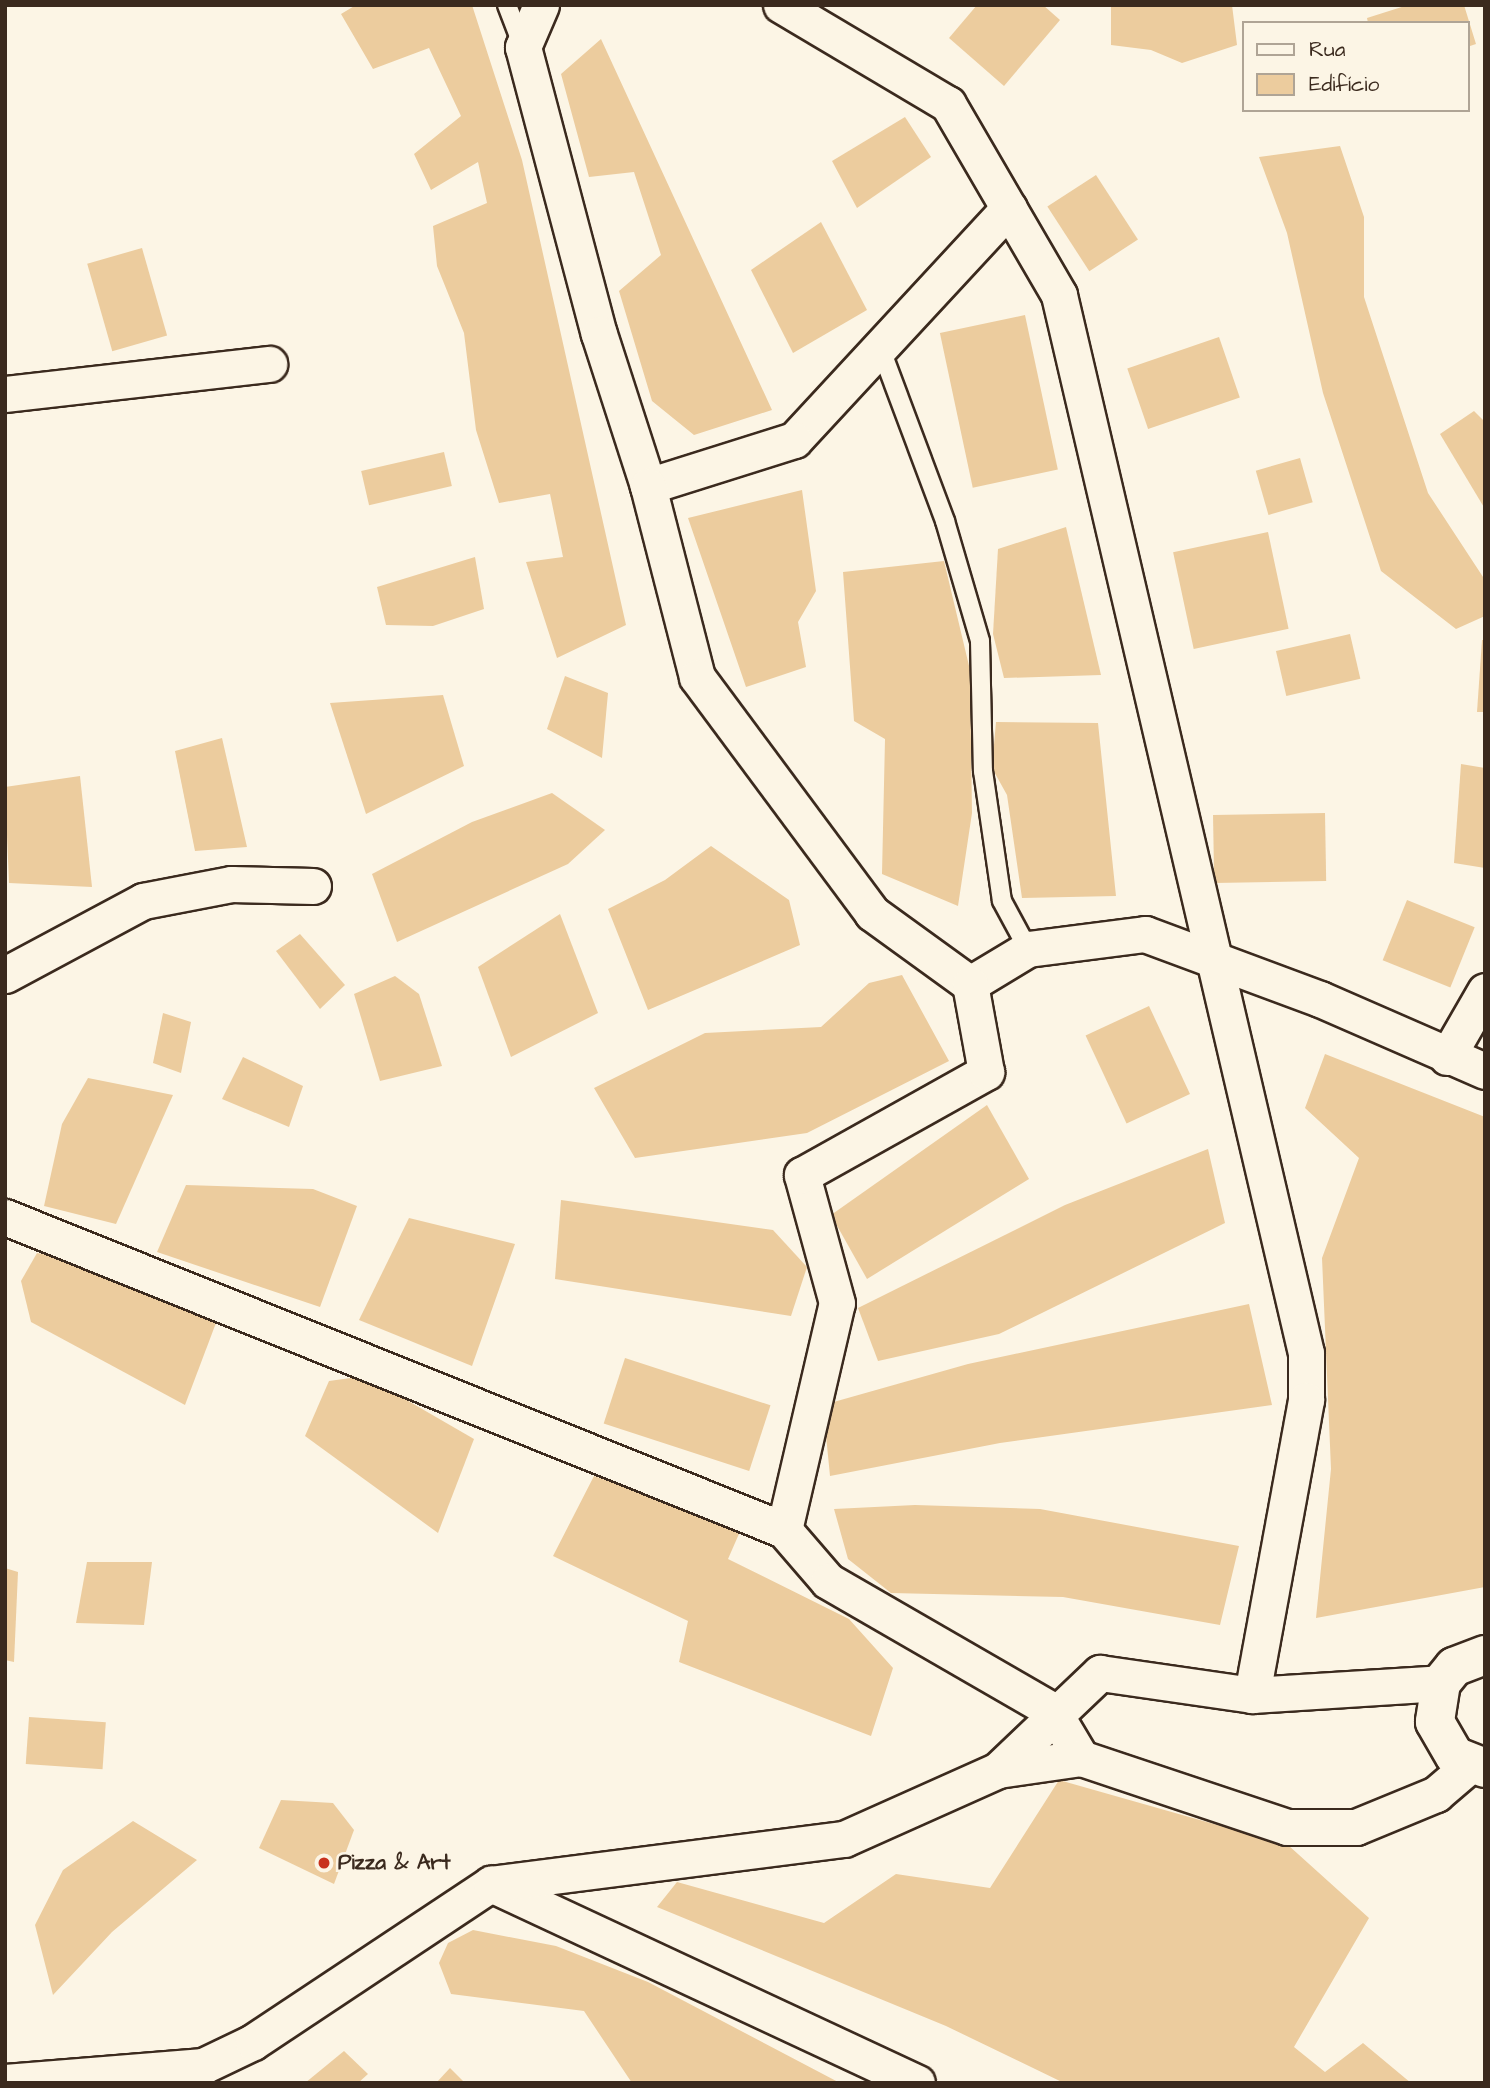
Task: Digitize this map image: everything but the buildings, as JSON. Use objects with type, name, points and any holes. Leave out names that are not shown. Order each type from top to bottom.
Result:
[{"type":"street","points":[[541,5],[523,47],[599,334],[648,486],[697,677],[872,914],[970,984],[986,1072],[802,1174],[837,1303],[784,1530]]},
{"type":"street","points":[[781,5],[948,104],[1059,295],[1211,958],[1306,1353],[1306,1400],[1252,1695]]},
{"type":"street","points":[[648,486],[794,440],[1009,208]]},
{"type":"street","points":[[5,394],[269,364]]},
{"type":"street","points":[[5,975],[143,901],[231,884],[313,886]]},
{"type":"street","points":[[970,984],[1028,949],[1145,934],[1211,958],[1485,1071]]},
{"type":"street","points":[[1447,1057],[1485,991]]},
{"type":"street","points":[[5,1217],[784,1530],[828,1581],[1054,1711],[1081,1758]]},
{"type":"street","points":[[5,2082],[203,2066],[253,2042],[491,1884],[844,1839],[998,1770],[1081,1758],[1287,1828],[1356,1827],[1436,1794],[1478,1767],[1442,1740],[1435,1722],[1441,1683],[1454,1667],[1485,1655]]},
{"type":"street","points":[[998,1770],[1054,1711],[1100,1673],[1252,1695],[1441,1683]]},
{"type":"street","points":[[491,1884],[917,2083]]},
{"type":"lane","points":[[507,5],[523,47]]},
{"type":"lane","points":[[880,347],[945,521],[980,641],[984,771],[1002,901],[1028,949]]},
{"type":"place","name":"Pizza & Art","points":[[324,1863]]}]
